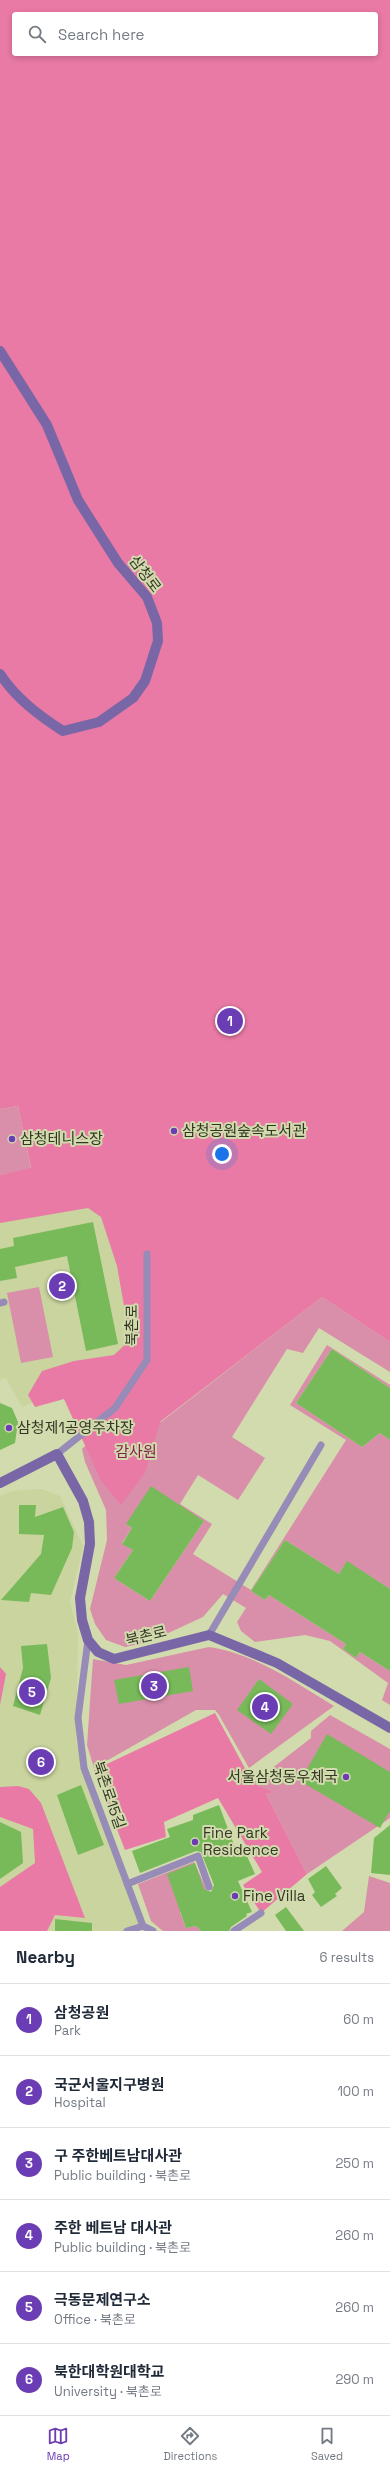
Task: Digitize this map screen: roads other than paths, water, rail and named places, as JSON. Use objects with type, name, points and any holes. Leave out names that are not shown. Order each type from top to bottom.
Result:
[{"type":"street","name":"삼청로","points":[[0,351],[47,425],[78,500],[118,563],[147,597],[157,623],[158,640],[145,682],[133,698],[99,722],[63,731],[39,716],[8,687],[0,674]]},
{"type":"street","name":"북촌로","points":[[0,1483],[57,1454],[83,1501],[89,1522],[90,1544],[80,1598],[82,1620],[88,1640],[98,1652],[114,1659],[209,1635]]},
{"type":"street","points":[[209,1635],[277,1662],[390,1728]]},
{"type":"lane","name":"북촌로","points":[[57,1454],[115,1408],[147,1360],[148,1254]]},
{"type":"lane","points":[[209,1635],[320,1445]]},
{"type":"lane","name":"북촌로15길","points":[[88,1640],[78,1718],[84,1768],[143,1926]]},
{"type":"lane","points":[[127,1884],[198,1856],[209,1887]]},
{"type":"lane","points":[[234,1931],[261,1913]]},
{"type":"lane","points":[[127,1931],[143,1926],[152,1931]]},
{"type":"place","name":"삼청공원","points":[[230,1021]]},
{"type":"place","name":"삼청공원숲속도서관","points":[[174,1131]]},
{"type":"place","name":"삼청테니스장","points":[[12,1139]]},
{"type":"place","name":"국군서울지구병원","points":[[62,1286]]},
{"type":"place","name":"삼청제1공영주차장","points":[[9,1428]]},
{"type":"place","name":"구 주한베트남대사관","points":[[154,1686]]},
{"type":"place","name":"극동문제연구소","points":[[32,1692]]},
{"type":"place","name":"주한 베트남 대사관","points":[[265,1707]]},
{"type":"place","name":"북한대학원대학교","points":[[41,1762]]},
{"type":"place","name":"서울삼청동우체국","points":[[346,1777]]},
{"type":"place","name":"Fine Park Residence","points":[[195,1842]]},
{"type":"place","name":"Fine Villa","points":[[235,1896]]},
{"type":"park label","name":"감사원","points":[[136,1452]]}]
